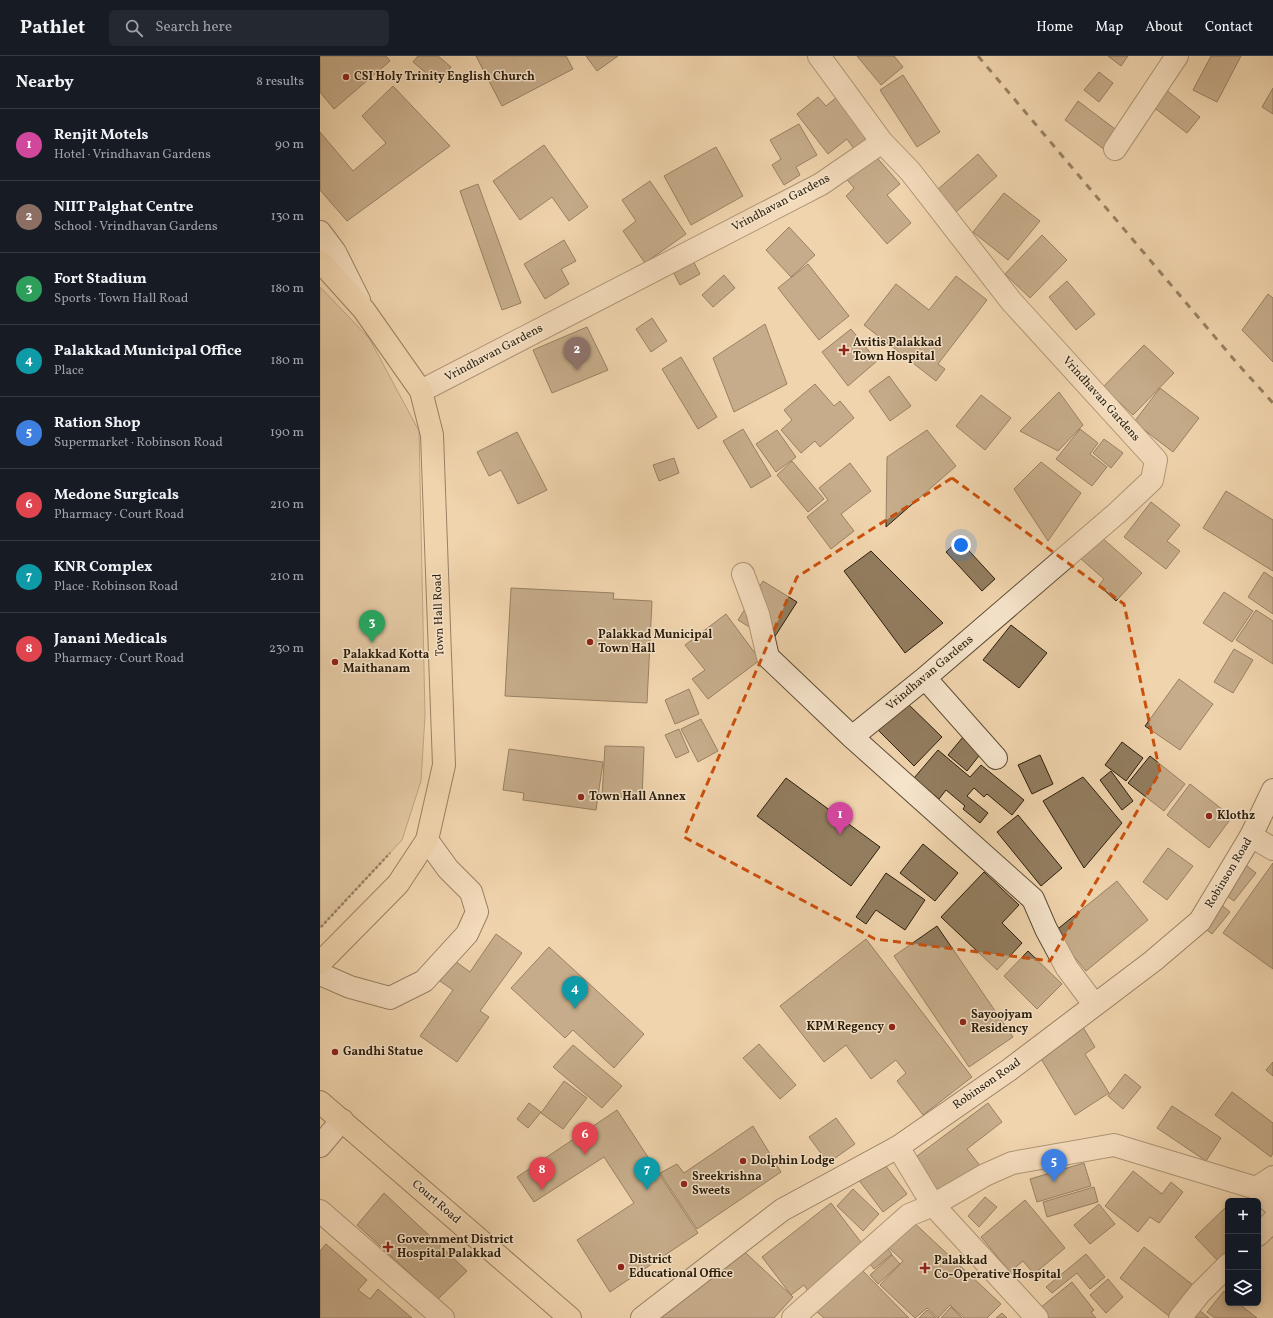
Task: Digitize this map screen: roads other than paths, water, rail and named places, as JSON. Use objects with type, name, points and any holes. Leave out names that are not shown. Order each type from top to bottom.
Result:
[{"type":"main road","name":"Town Hall Road","points":[[320,963],[398,884],[427,840],[444,765],[432,435],[421,391],[328,257]]},
{"type":"main road","points":[[320,277],[364,310]]},
{"type":"main road","name":"Court Road","points":[[320,1102],[570,1318]]},
{"type":"street","points":[[819,56],[882,142]]},
{"type":"street","points":[[1115,149],[1177,56]]},
{"type":"street","name":"Vrindhavan Gardens","points":[[421,391],[821,184],[882,142],[915,177],[1011,301],[1156,460],[1152,480],[1117,513],[925,678],[852,737]]},
{"type":"street","points":[[320,232],[328,257]]},
{"type":"street","points":[[743,574],[758,614],[768,657],[852,737],[1033,899],[1046,929],[1066,968],[1094,1004]]},
{"type":"street","points":[[925,678],[996,758]]},
{"type":"street","name":"Robinson Road","points":[[642,1318],[782,1210],[898,1147],[1009,1070],[1094,1004],[1153,961],[1200,921],[1251,836],[1273,790]]},
{"type":"street","points":[[1251,836],[1273,849]]},
{"type":"street","points":[[320,974],[350,987],[390,998],[424,981],[467,934],[477,912],[470,892],[448,869],[427,840]]},
{"type":"street","points":[[320,1146],[342,1120]]},
{"type":"street","points":[[793,1318],[909,1215],[933,1205],[985,1175],[1012,1163],[1114,1145],[1264,1182],[1273,1204]]},
{"type":"street","points":[[898,1147],[933,1205],[1037,1318]]},
{"type":"street","points":[[320,1211],[443,1318]]},
{"type":"street","points":[[1259,1234],[1273,1221]]},
{"type":"street","points":[[1180,1318],[1200,1293],[1225,1268]]},
{"type":"railway","points":[[978,56],[1236,362],[1273,403]]},
{"type":"place","name":"CSI Holy Trinity English Church","points":[[346,77]]},
{"type":"place","name":"Avitis Palakkad Town Hospital","points":[[844,350]]},
{"type":"place","name":"NIIT Palghat Centre","points":[[577,370]]},
{"type":"place","name":"Palakkad Municipal Town Hall","points":[[590,642]]},
{"type":"place","name":"Fort Stadium","points":[[372,643]]},
{"type":"place","name":"Palakkad Kotta Maithanam","points":[[335,662]]},
{"type":"place","name":"Town Hall Annex","points":[[581,797]]},
{"type":"place","name":"Klothz","points":[[1209,816]]},
{"type":"place","name":"Renjit Motels","points":[[840,835]]},
{"type":"place","name":"Palakkad Municipal Office","points":[[575,1009]]},
{"type":"place","name":"Sayoojyam Residency","points":[[963,1022]]},
{"type":"place","name":"KPM Regency","points":[[892,1027]]},
{"type":"place","name":"Gandhi Statue","points":[[335,1052]]},
{"type":"place","name":"Medone Surgicals","points":[[585,1155]]},
{"type":"place","name":"Dolphin Lodge","points":[[743,1161]]},
{"type":"place","name":"Ration Shop","points":[[1054,1182]]},
{"type":"place","name":"Sreekrishna Sweets","points":[[684,1184]]},
{"type":"place","name":"Janani Medicals","points":[[542,1190]]},
{"type":"place","name":"KNR Complex","points":[[647,1190]]},
{"type":"place","name":"Government District Hospital Palakkad","points":[[388,1247]]},
{"type":"place","name":"District Educational Office","points":[[621,1267]]},
{"type":"place","name":"Palakkad Co-Operative Hospital","points":[[925,1268]]}]
